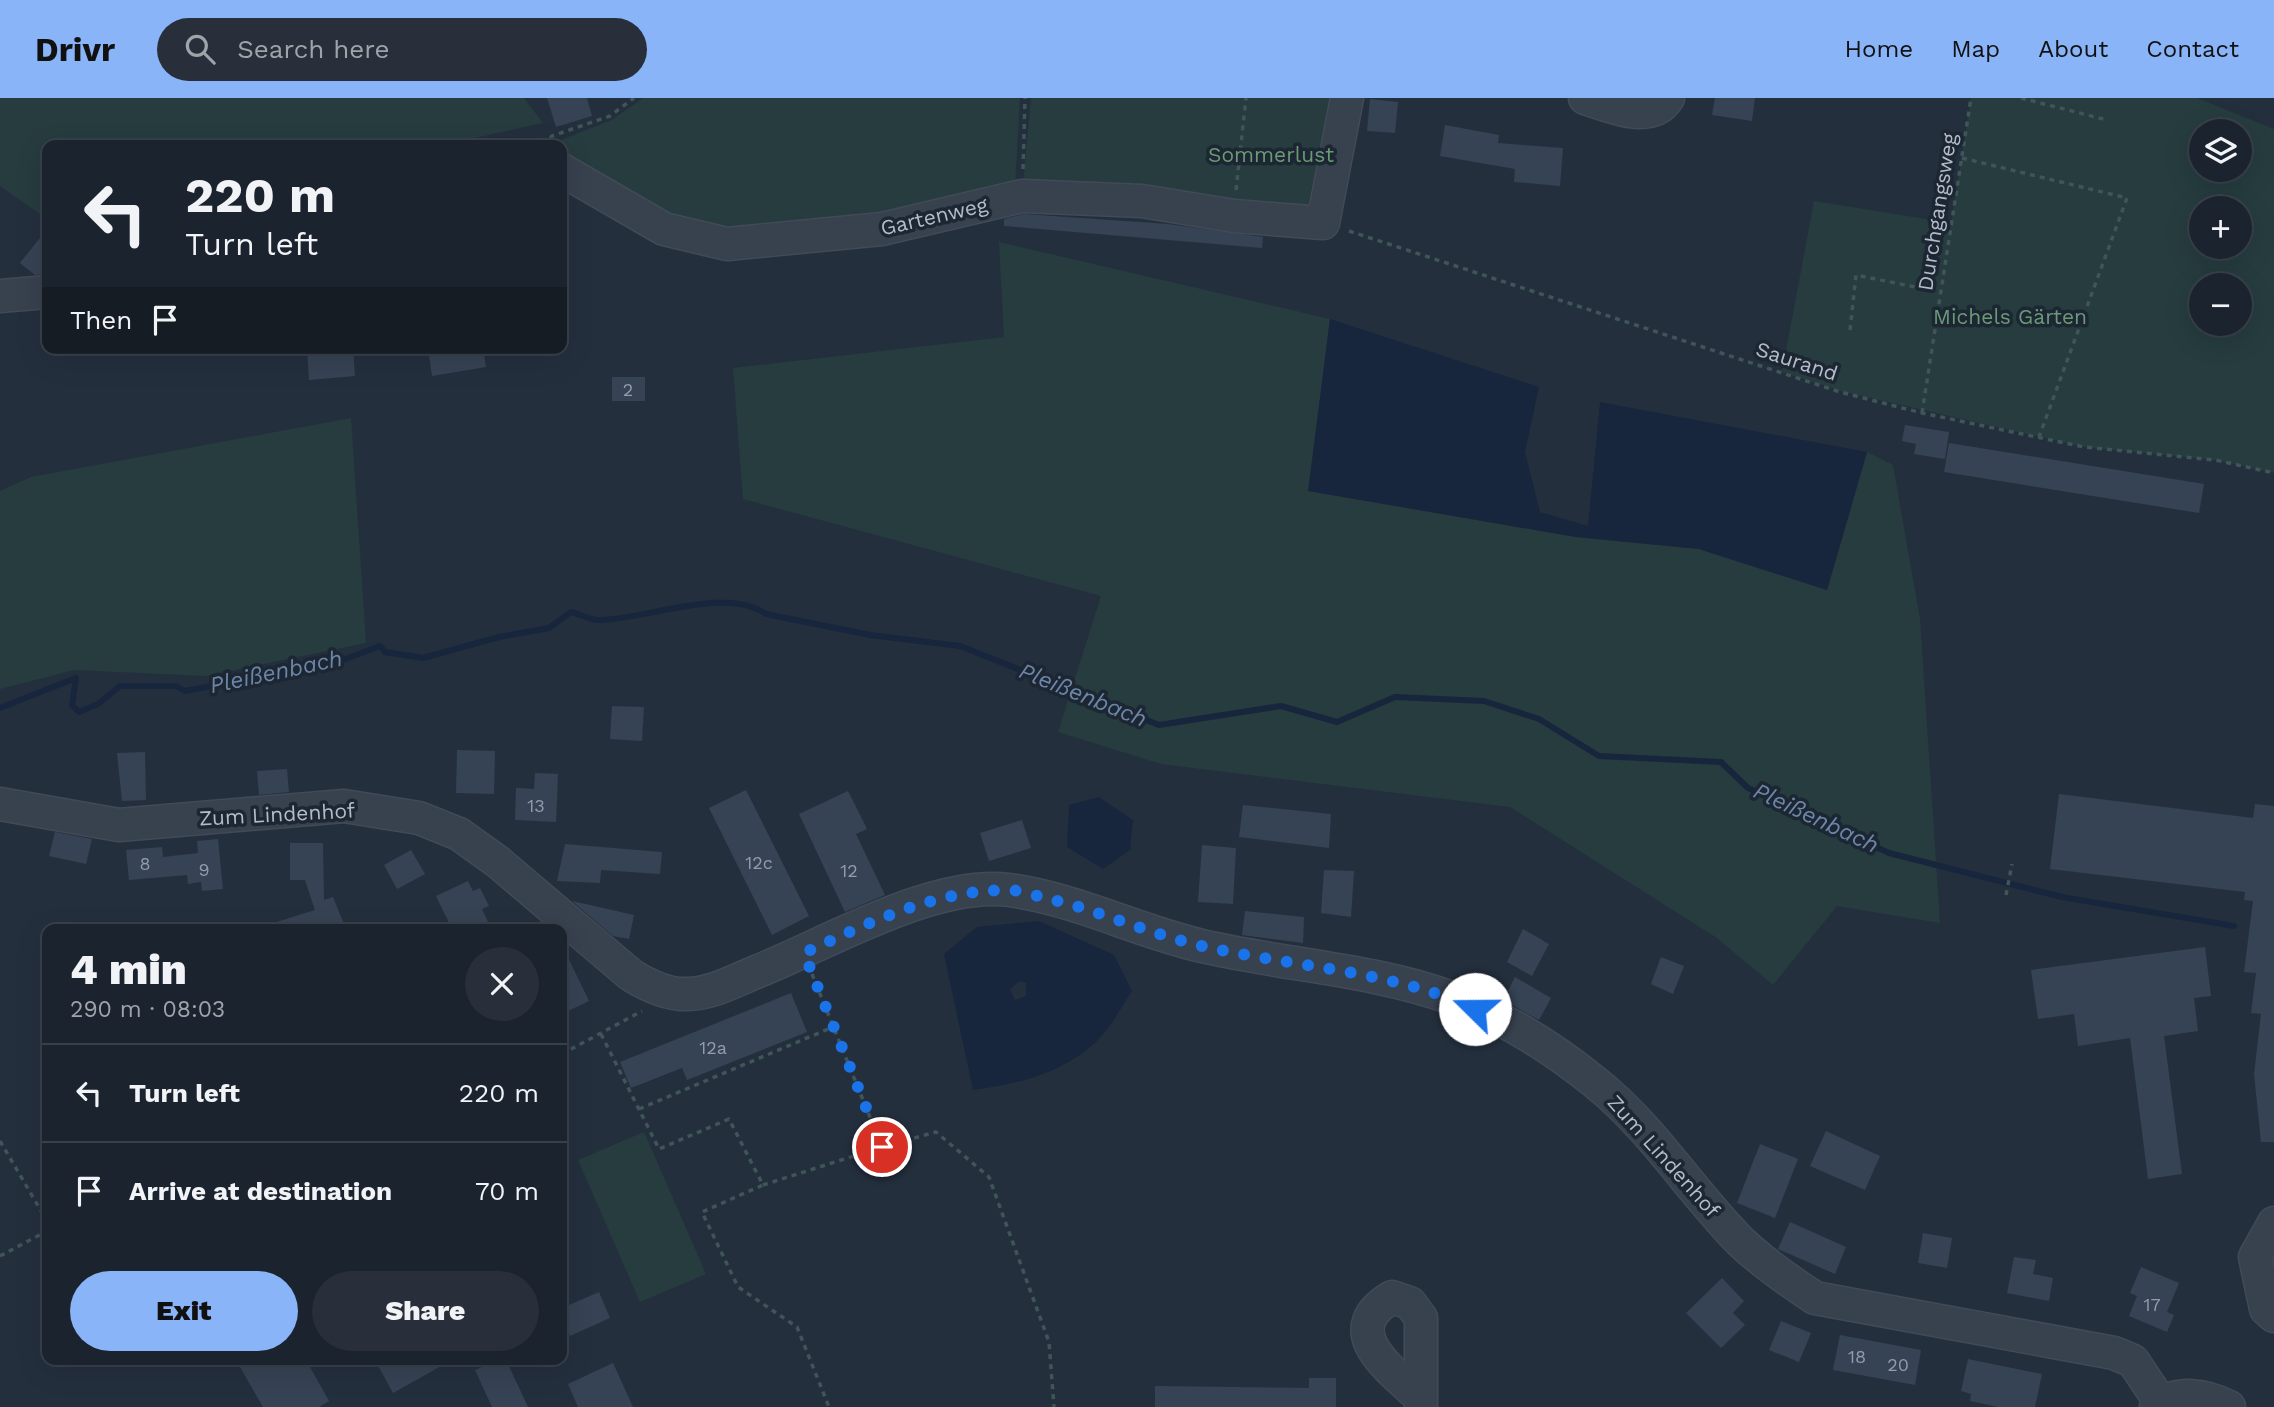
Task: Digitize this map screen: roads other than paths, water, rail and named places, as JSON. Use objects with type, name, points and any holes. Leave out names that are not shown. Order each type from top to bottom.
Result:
[{"type":"street","name":"Gartenweg","points":[[567,173],[664,229],[727,244],[883,229],[1022,196],[1142,201],[1234,216],[1323,223],[1347,98]]},
{"type":"street","points":[[1585,98],[1643,113],[1655,111],[1668,98]]},
{"type":"street","points":[[0,296],[42,292]]},
{"type":"street","name":"Zum Lindenhof","points":[[0,804],[119,825],[344,806],[419,818],[459,834],[498,862],[631,975],[665,991],[684,995],[705,992],[804,953],[899,909],[947,895],[1007,889],[1085,907],[1201,946],[1364,976],[1451,998],[1522,1031],[1597,1083],[1660,1144],[1740,1241],[1781,1276],[1815,1298],[2114,1353],[2133,1361],[2158,1405]]},
{"type":"street","points":[[2274,1223],[2255,1257],[2266,1309],[2274,1317]]},
{"type":"street","points":[[2158,1405],[2189,1395],[2229,1407]]},
{"type":"water","points":[[1330,319],[1539,387],[1525,452],[1540,512],[1588,526],[1600,402],[1867,452],[1827,590],[1699,549],[1576,537],[1308,491]]},
{"type":"water","points":[[1099,797],[1133,820],[1130,850],[1103,869],[1067,847],[1069,805]]},
{"type":"water","points":[[1039,921],[1114,955],[1132,991],[1105,1032],[1077,1057],[1027,1079],[973,1090],[944,954],[977,927]],"holes":[[[1019,981],[1026,983],[1026,996],[1015,1000],[1010,990]]]},
{"type":"waterway","name":"Pleißenbach","points":[[0,708],[76,678],[72,705],[79,712],[98,704],[120,686],[176,686],[185,691],[335,663],[380,646],[385,652],[423,658],[499,637],[549,628],[571,612],[597,620],[616,619],[684,606],[729,603],[749,606],[766,614],[870,635],[960,646],[1159,725],[1281,706],[1337,722],[1395,697],[1484,701],[1539,719],[1599,756],[1721,762],[1748,788],[1889,853],[2062,897],[2234,926]]},
{"type":"park label","name":"Sommerlust","points":[[1271,154]]},
{"type":"park label","name":"Michels Gärten","points":[[2010,316]]}]
